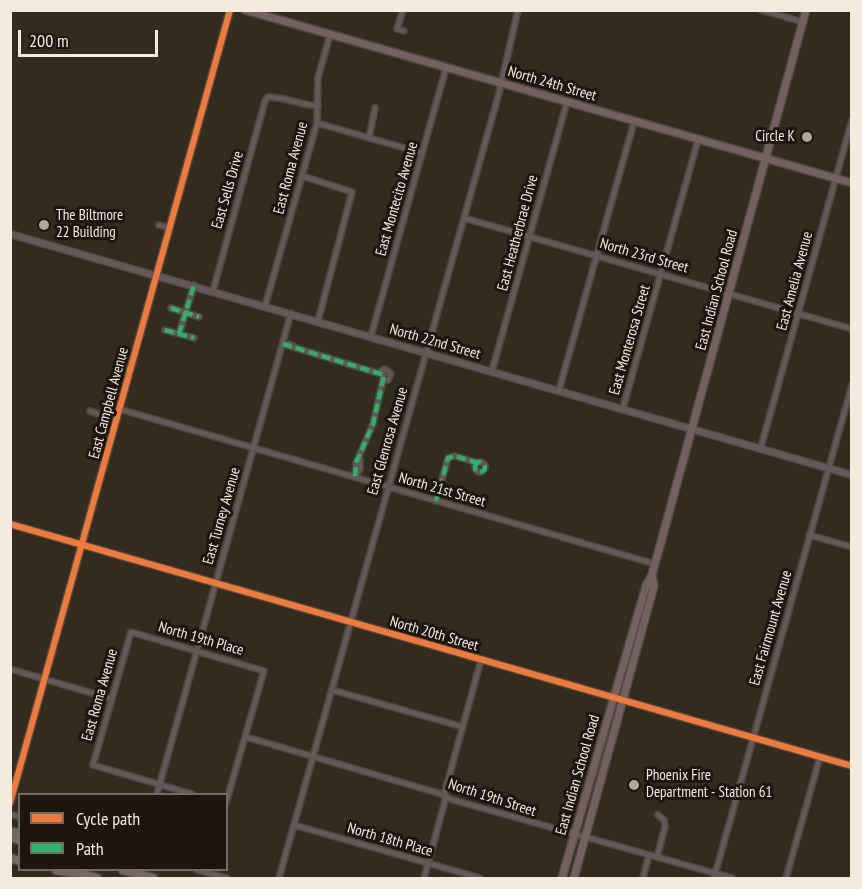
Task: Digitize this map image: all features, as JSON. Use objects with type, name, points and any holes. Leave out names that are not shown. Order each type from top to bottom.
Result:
[{"type":"highway","points":[[62,871],[85,875]]},
{"type":"highway","points":[[71,871],[97,879]]},
{"type":"highway","points":[[127,871],[153,878]]},
{"type":"main road","name":"North 24th Street","points":[[245,10],[852,183]]},
{"type":"main road","name":"East Indian School Road","points":[[562,879],[646,586],[652,575],[806,10]]},
{"type":"main road","name":"East Indian School Road","points":[[574,879],[654,586],[652,575]]},
{"type":"street","name":"East Campbell Avenue","points":[[10,802],[230,10]]},
{"type":"street","points":[[403,10],[397,29],[404,31]]},
{"type":"street","name":"East Glenrosa Avenue","points":[[279,879],[501,84],[518,10]]},
{"type":"street","points":[[761,10],[803,22]]},
{"type":"street","name":"East Roma Avenue","points":[[265,306],[317,123],[318,78],[330,35]]},
{"type":"street","name":"East Montecito Avenue","points":[[371,336],[446,68]]},
{"type":"street","name":"East Sells Drive","points":[[213,291],[268,97],[318,106]]},
{"type":"street","name":"East Heatherbrae Drive","points":[[492,371],[567,102]]},
{"type":"street","points":[[369,138],[375,108]]},
{"type":"street","name":"East Amelia Avenue","points":[[761,447],[852,120]]},
{"type":"street","points":[[559,390],[634,122]]},
{"type":"street","points":[[317,123],[422,153]]},
{"type":"street","name":"East Monterosa Street","points":[[623,408],[698,140]]},
{"type":"street","points":[[302,176],[352,192],[318,321]]},
{"type":"street","name":"North 23rd Street","points":[[464,218],[852,328]]},
{"type":"street","points":[[159,225],[170,228]]},
{"type":"street","name":"North 22nd Street","points":[[10,234],[761,447],[852,475]]},
{"type":"street","points":[[179,334],[194,285]]},
{"type":"street","points":[[171,308],[199,317]]},
{"type":"street","name":"East Turney Avenue","points":[[158,793],[291,313]]},
{"type":"street","points":[[165,330],[194,338]]},
{"type":"street","points":[[283,344],[384,375],[360,459],[354,471],[355,477]]},
{"type":"street","points":[[120,366],[130,369]]},
{"type":"street","name":"East Fairmount Avenue","points":[[714,876],[852,385]]},
{"type":"street","name":"North 21st Street","points":[[119,409],[655,564]]},
{"type":"street","points":[[90,411],[104,416]]},
{"type":"street","points":[[436,501],[448,458],[455,456],[478,463]]},
{"type":"street","name":"North 20th Street","points":[[10,524],[852,766]]},
{"type":"street","points":[[809,535],[852,547]]},
{"type":"street","name":"East Roma Avenue","points":[[131,632],[93,765],[160,785]]},
{"type":"street","name":"North 19th Place","points":[[131,632],[264,671],[246,737]]},
{"type":"street","points":[[424,879],[481,660]]},
{"type":"street","points":[[10,669],[112,699]]},
{"type":"street","points":[[332,690],[463,728]]},
{"type":"street","points":[[228,796],[246,737]]},
{"type":"street","name":"North 19th Street","points":[[246,737],[657,857],[714,876],[732,879]]},
{"type":"street","points":[[786,879],[820,757]]},
{"type":"street","points":[[160,785],[186,793]]},
{"type":"street","points":[[657,857],[665,827],[664,820],[658,815]]},
{"type":"street","name":"North 18th Place","points":[[294,825],[480,879]]},
{"type":"street","points":[[643,879],[649,855]]},
{"type":"street","points":[[200,871],[227,879]]},
{"type":"marked path","points":[[179,334],[194,285]]},
{"type":"marked path","points":[[171,308],[199,317]]},
{"type":"marked path","points":[[165,330],[194,338]]},
{"type":"marked path","points":[[283,344],[384,375],[373,424],[356,463],[355,477]]},
{"type":"marked path","points":[[436,501],[448,458],[455,456],[478,463]]},
{"type":"marked path","points":[[480,462],[484,463],[485,467],[484,471],[480,472],[476,471],[475,467],[476,463],[480,462]]},
{"type":"cycle path","points":[[10,803],[230,10]]},
{"type":"cycle path","points":[[10,524],[852,766]]},
{"type":"place","name":"Circle K","points":[[807,137]]},
{"type":"place","name":"The Biltmore 22 Building","points":[[44,225]]},
{"type":"place","name":"Phoenix Fire Department - Station 61","points":[[634,785]]}]
